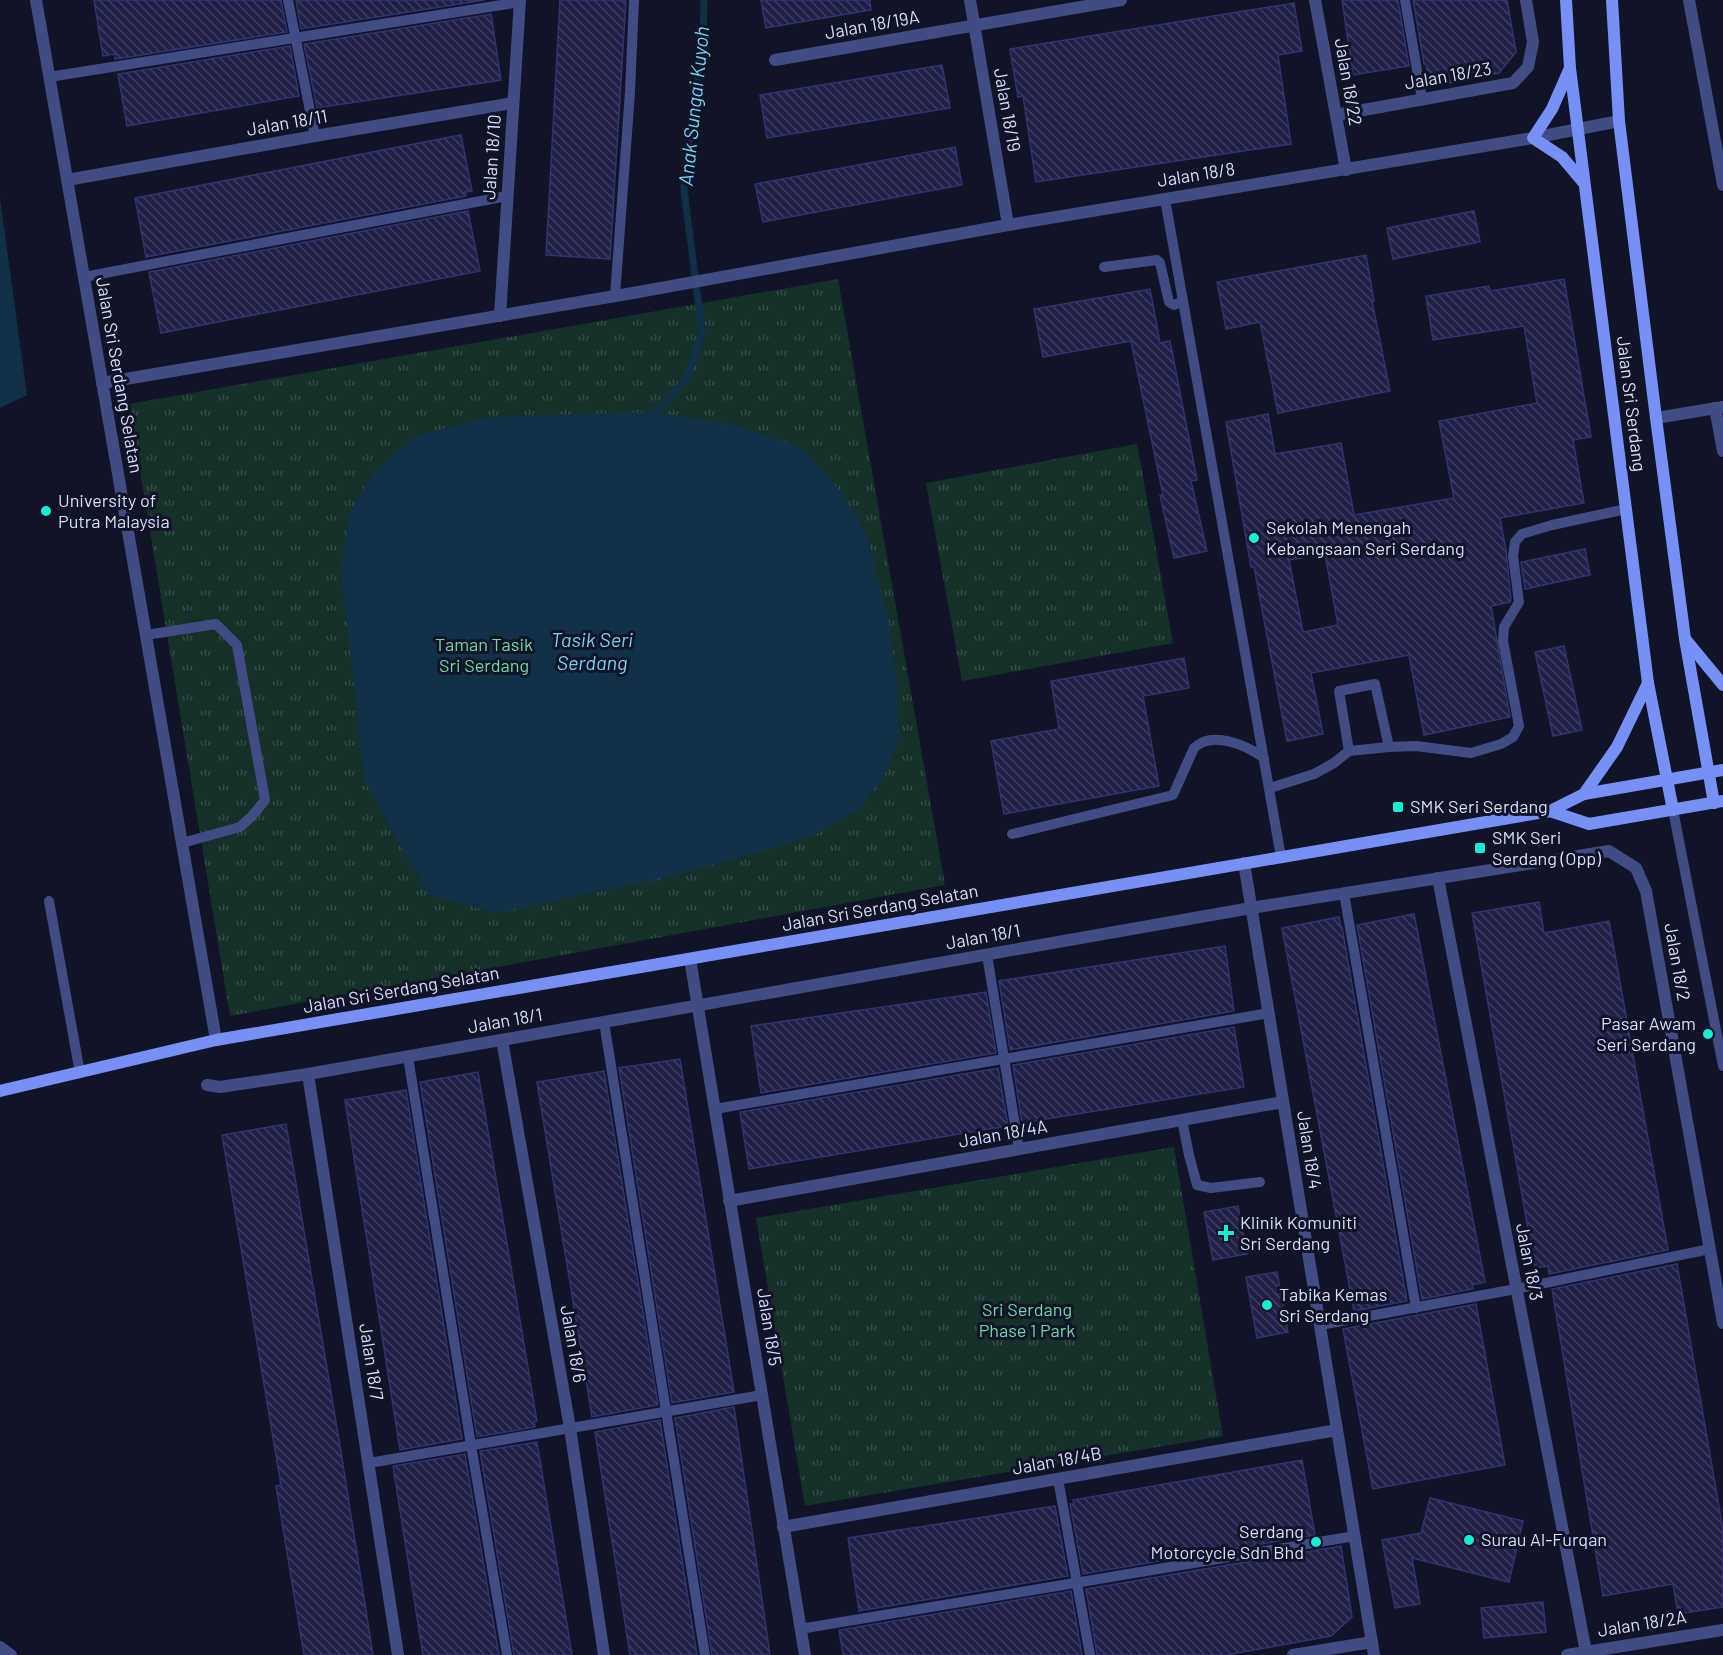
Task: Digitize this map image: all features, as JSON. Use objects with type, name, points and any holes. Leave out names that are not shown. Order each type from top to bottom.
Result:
[{"type":"street","name":"Jalan Sri Serdang Selatan","points":[[36,0],[216,1040]]},
{"type":"street","name":"Jalan 18/19","points":[[970,0],[1008,225]]},
{"type":"street","name":"Jalan 18/19A","points":[[775,60],[1121,0]]},
{"type":"street","name":"Jalan 18/22","points":[[1315,0],[1346,170]]},
{"type":"street","name":"Jalan 18/23","points":[[1336,115],[1513,83],[1528,67],[1533,42],[1526,0]]},
{"type":"street","name":"Jalan Sri Serdang","points":[[1566,0],[1570,68],[1648,683],[1673,810]]},
{"type":"street","name":"Jalan Sri Serdang","points":[[1612,0],[1619,122],[1685,639],[1708,772],[1718,802]]},
{"type":"street","points":[[1689,0],[1723,185]]},
{"type":"street","name":"Jalan 18/10","points":[[500,316],[520,1]]},
{"type":"street","points":[[1570,68],[1552,109],[1533,138],[1562,157],[1584,183]]},
{"type":"street","name":"Jalan 18/11","points":[[67,180],[513,103]]},
{"type":"street","name":"Jalan 18/8","points":[[102,383],[651,290],[1008,225],[1346,170],[1619,122]]},
{"type":"street","points":[[1656,418],[1719,408],[1723,451]]},
{"type":"street","points":[[1685,639],[1723,685]]},
{"type":"street","points":[[1584,794],[1617,747],[1648,683]]},
{"type":"street","name":"Jalan Sri Serdang Selatan","points":[[0,1091],[216,1040],[1550,811],[1584,794],[1723,770]]},
{"type":"street","name":"Jalan Sri Serdang Selatan","points":[[1550,811],[1589,824],[1718,802]]},
{"type":"street","name":"Jalan 18/1","points":[[207,1085],[220,1087],[308,1074],[1251,908],[1609,850],[1636,868],[1646,891]]},
{"type":"street","name":"Jalan 18/4","points":[[1244,863],[1374,1655]]},
{"type":"street","name":"Jalan 18/3","points":[[1438,878],[1586,1652]]},
{"type":"street","name":"Jalan 18/2","points":[[1646,891],[1723,1323]]},
{"type":"street","name":"Jalan 18/5","points":[[690,959],[805,1655]]},
{"type":"street","name":"Jalan 18/6","points":[[502,1040],[570,1428],[604,1655]]},
{"type":"street","name":"Jalan 18/7","points":[[308,1074],[398,1655]]},
{"type":"street","name":"Jalan 18/4A","points":[[729,1201],[1283,1102]]},
{"type":"street","name":"Jalan 18/4B","points":[[783,1527],[1337,1430]]},
{"type":"street","name":"Jalan 18/2A","points":[[1567,1655],[1723,1629]]},
{"type":"street","points":[[1293,1655],[1372,1642]]},
{"type":"street","points":[[0,1647],[10,1655]]},
{"type":"lane","points":[[288,0],[315,136]]},
{"type":"lane","points":[[615,296],[634,0]]},
{"type":"lane","points":[[1405,0],[1422,99]]},
{"type":"lane","points":[[49,77],[520,1]]},
{"type":"lane","points":[[84,277],[507,196]]},
{"type":"lane","points":[[1165,199],[1281,857]]},
{"type":"lane","points":[[1104,267],[1156,260],[1160,263],[1169,302],[1174,305],[1183,301]]},
{"type":"lane","points":[[1269,788],[1314,774],[1349,751],[1389,747],[1424,747],[1471,753],[1501,744],[1513,737],[1519,726],[1503,641],[1504,627],[1519,602],[1514,566],[1515,542],[1522,534],[1552,525],[1626,509]]},
{"type":"lane","points":[[146,635],[216,624],[237,645],[265,800],[240,827],[182,843]]},
{"type":"lane","points":[[1349,751],[1339,691],[1375,684],[1389,747]]},
{"type":"lane","points":[[1012,834],[1173,795],[1194,748],[1200,742],[1208,739],[1249,747],[1264,758]]},
{"type":"lane","points":[[1673,810],[1723,1066]]},
{"type":"lane","points":[[1344,893],[1416,1308]]},
{"type":"lane","points":[[48,901],[80,1073]]},
{"type":"lane","points":[[987,955],[1019,1149]]},
{"type":"lane","points":[[715,1109],[1269,1013]]},
{"type":"lane","points":[[604,1022],[705,1655]]},
{"type":"lane","points":[[408,1057],[507,1655]]},
{"type":"lane","points":[[1182,1120],[1197,1185],[1211,1188],[1260,1182]]},
{"type":"lane","points":[[1320,1325],[1516,1289],[1710,1249]]},
{"type":"lane","points":[[369,1463],[762,1395]]},
{"type":"lane","points":[[1058,1479],[1090,1655]]},
{"type":"lane","points":[[801,1629],[1354,1536]]},
{"type":"green space","name":"Taman Tasik Sri Serdang","points":[[838,279],[945,885],[230,1016],[129,404]]},
{"type":"green space","points":[[1137,444],[1173,643],[962,681],[926,483]]},
{"type":"green space","name":"Sri Serdang Phase 1 Park","points":[[1174,1147],[1223,1436],[805,1506],[756,1218]]},
{"type":"water","points":[[0,198],[27,395],[0,408]]},
{"type":"water","name":"Tasik Seri Serdang","points":[[655,412],[732,425],[801,447],[842,493],[867,535],[888,619],[897,681],[899,739],[884,776],[860,808],[814,835],[764,851],[658,879],[496,913],[429,895],[364,780],[341,566],[351,509],[375,471],[416,436],[489,417]]},
{"type":"building","points":[[94,0],[281,0],[287,32],[115,59],[115,54],[103,56]]},
{"type":"building","points":[[296,0],[485,0],[301,29]]},
{"type":"building","points":[[560,0],[626,0],[610,259],[546,255]]},
{"type":"building","points":[[761,0],[870,0],[871,10],[766,28]]},
{"type":"building","points":[[1342,0],[1398,0],[1409,66],[1353,75]]},
{"type":"building","points":[[1413,0],[1507,0],[1516,52],[1499,73],[1430,87]]},
{"type":"building","points":[[1294,3],[1302,51],[1278,55],[1291,144],[1036,182],[1023,96],[1018,97],[1010,49]]},
{"type":"building","points":[[491,14],[501,80],[317,108],[304,44]]},
{"type":"building","points":[[290,46],[299,96],[127,126],[118,74]]},
{"type":"building","points":[[942,65],[950,108],[767,138],[760,95]]},
{"type":"building","points":[[461,135],[472,191],[465,192],[466,196],[146,257],[135,198]]},
{"type":"building","points":[[955,147],[962,185],[763,222],[755,184]]},
{"type":"building","points":[[468,211],[480,271],[161,333],[149,272]]},
{"type":"building","points":[[1474,211],[1480,242],[1393,259],[1387,228]]},
{"type":"building","points":[[1366,255],[1374,301],[1372,301],[1390,391],[1278,413],[1260,322],[1226,329],[1217,282]]},
{"type":"building","points":[[1564,279],[1591,437],[1573,440],[1584,503],[1500,518],[1511,600],[1491,606],[1510,717],[1424,735],[1409,655],[1311,673],[1323,734],[1287,741],[1254,567],[1251,567],[1226,422],[1268,414],[1275,454],[1341,443],[1354,515],[1454,498],[1439,421],[1537,403],[1524,326],[1433,340],[1426,296],[1489,286],[1490,291]],"holes":[[[1325,554],[1338,625],[1303,632],[1289,560]]]},
{"type":"building","points":[[1150,289],[1160,343],[1170,341],[1197,480],[1191,481],[1207,551],[1174,558],[1131,341],[1043,357],[1034,309]]},
{"type":"building","points":[[1585,549],[1590,575],[1525,589],[1521,562]]},
{"type":"building","points":[[1564,646],[1582,730],[1553,736],[1535,652]]},
{"type":"building","points":[[1184,658],[1189,688],[1143,696],[1159,786],[1004,814],[991,741],[1059,729],[1051,681]]},
{"type":"building","points":[[1539,902],[1544,933],[1609,921],[1668,1250],[1549,1274],[1548,1266],[1535,1268],[1472,913]]},
{"type":"building","points":[[1414,914],[1485,1282],[1472,1285],[1473,1289],[1422,1299],[1357,925]]},
{"type":"building","points":[[1339,917],[1407,1301],[1354,1311],[1282,928]]},
{"type":"building","points":[[1225,946],[1234,1011],[1010,1050],[999,981]]},
{"type":"building","points":[[986,992],[996,1053],[761,1093],[751,1026]]},
{"type":"building","points":[[1234,1027],[1244,1087],[1022,1123],[1013,1065]]},
{"type":"building","points":[[680,1059],[734,1392],[672,1403],[619,1068]]},
{"type":"building","points":[[998,1068],[1008,1126],[749,1169],[740,1112]]},
{"type":"building","points":[[604,1071],[658,1405],[592,1417],[537,1082]]},
{"type":"building","points":[[478,1072],[537,1421],[534,1421],[535,1427],[477,1437],[420,1082]]},
{"type":"building","points":[[406,1090],[462,1439],[400,1450],[345,1100]]},
{"type":"building","points":[[286,1124],[373,1655],[304,1655],[276,1486],[281,1485],[222,1135]]},
{"type":"building","name":"Klinik Komuniti Sri Serdang","points":[[1238,1206],[1247,1254],[1213,1260],[1204,1212]]},
{"type":"building","points":[[1677,1264],[1723,1530],[1723,1607],[1678,1614],[1673,1584],[1603,1596],[1552,1289]]},
{"type":"building","name":"Tabika Kemas Sri Serdang","points":[[1277,1272],[1288,1332],[1257,1338],[1246,1277]]},
{"type":"building","points":[[1476,1304],[1505,1465],[1373,1489],[1343,1329]]},
{"type":"building","points":[[734,1407],[770,1655],[712,1655],[675,1418]]},
{"type":"building","points":[[660,1420],[697,1655],[630,1655],[595,1432]]},
{"type":"building","points":[[537,1442],[572,1655],[514,1655],[480,1451]]},
{"type":"building","points":[[465,1454],[499,1655],[423,1655],[393,1466]]},
{"type":"building","points":[[1302,1460],[1315,1535],[1083,1574],[1070,1504],[1074,1504],[1073,1500]]},
{"type":"building","name":"Surau Al-Furqan","points":[[1430,1498],[1523,1521],[1509,1582],[1412,1558],[1420,1604],[1395,1608],[1382,1540],[1421,1533]]},
{"type":"building","points":[[1055,1506],[1068,1576],[859,1611],[848,1538]]},
{"type":"building","points":[[1341,1546],[1352,1617],[1331,1636],[1226,1655],[1097,1655],[1086,1589]]},
{"type":"building","points":[[1071,1591],[1082,1655],[843,1655],[839,1630]]},
{"type":"building","points":[[1543,1602],[1546,1632],[1484,1638],[1481,1608]]},
{"type":"waterway","name":"Anak Sungai Kuyoh","points":[[655,412],[686,380],[702,332],[684,189],[703,47],[704,0]]},
{"type":"place","name":"University of Putra Malaysia","points":[[46,511]]},
{"type":"place","name":"Sekolah Menengah Kebangsaan Seri Serdang","points":[[1254,538]]},
{"type":"place","name":"SMK Seri Serdang","points":[[1398,807]]},
{"type":"place","name":"SMK Seri Serdang (Opp)","points":[[1480,848]]},
{"type":"place","name":"Pasar Awam Seri Serdang","points":[[1708,1034]]},
{"type":"place","name":"Klinik Komuniti Sri Serdang","points":[[1226,1233]]},
{"type":"place","name":"Tabika Kemas Sri Serdang","points":[[1267,1305]]},
{"type":"place","name":"Surau Al-Furqan","points":[[1469,1540]]},
{"type":"place","name":"Serdang Motorcycle Sdn Bhd","points":[[1316,1542]]}]
